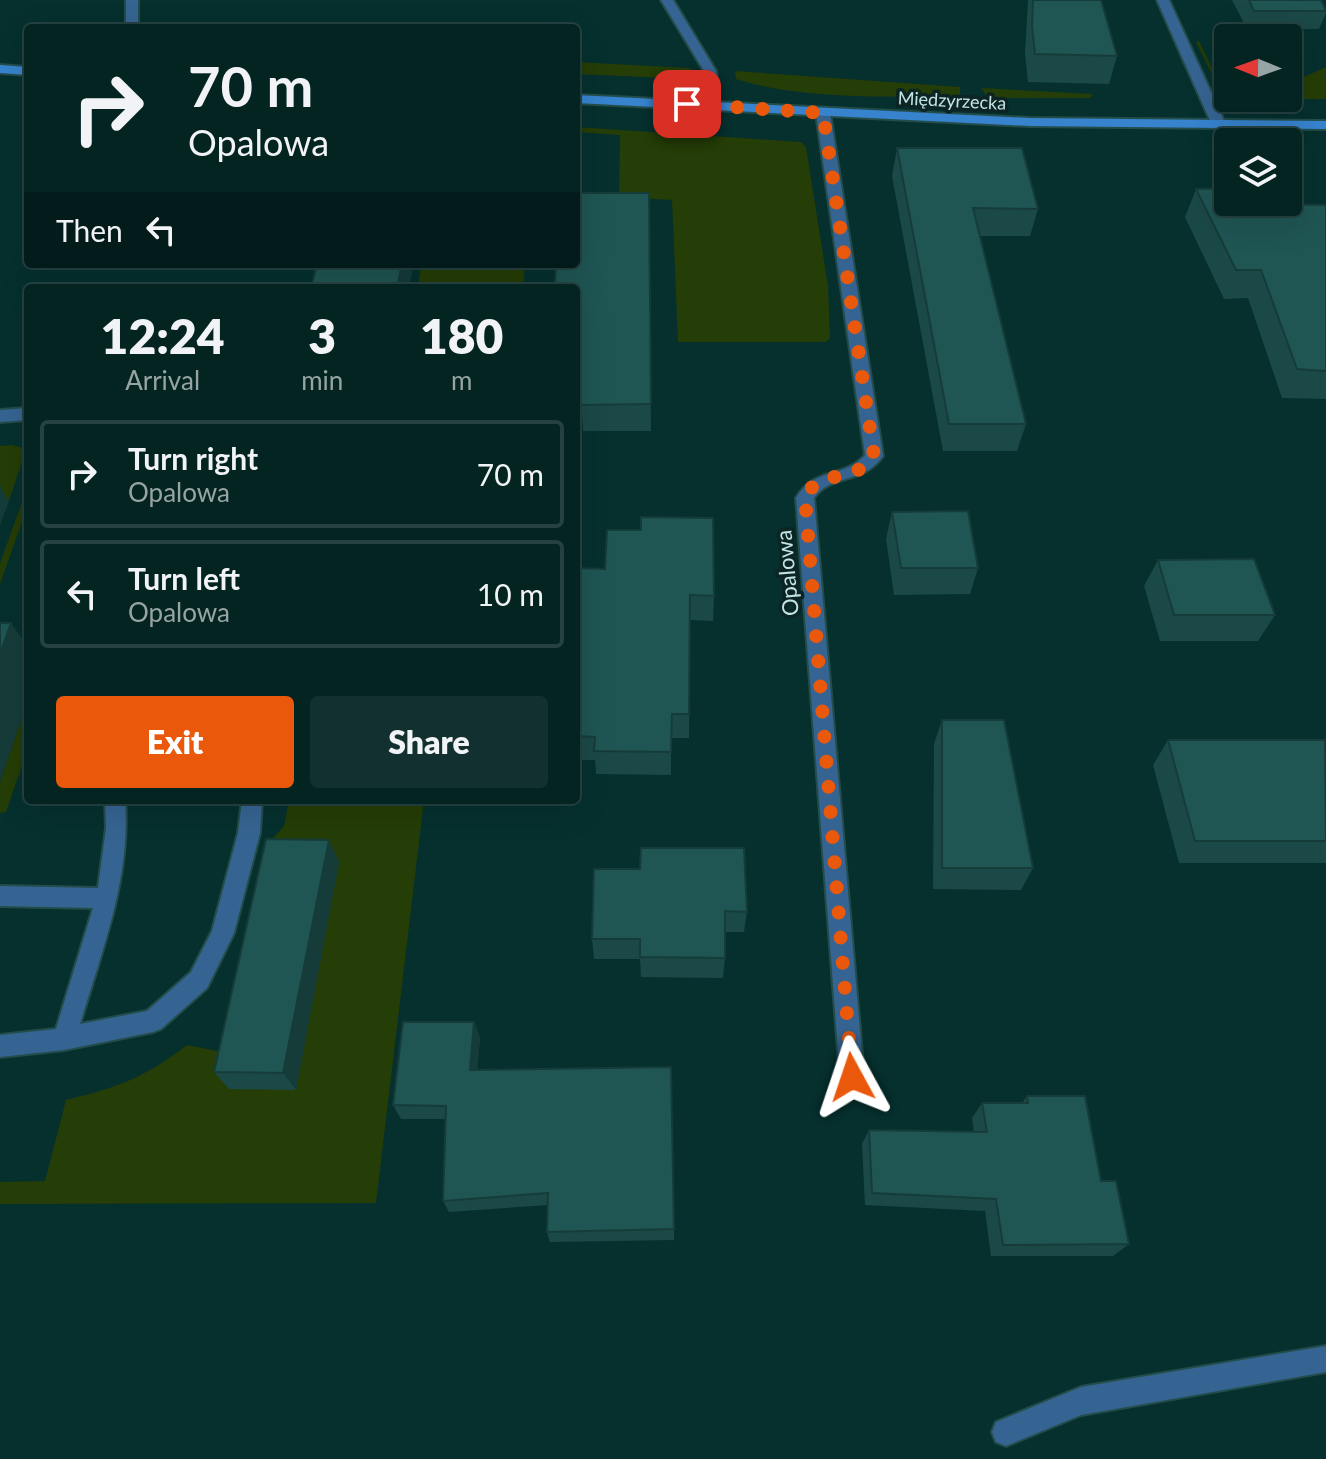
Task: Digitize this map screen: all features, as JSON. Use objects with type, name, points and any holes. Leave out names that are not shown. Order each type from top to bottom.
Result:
[{"type":"main road","points":[[0,69],[24,71]]},
{"type":"main road","name":"Międzyrzecka","points":[[580,99],[1030,122],[1326,125]]},
{"type":"street","points":[[132,0],[132,24]]},
{"type":"street","points":[[667,0],[710,71],[714,106]]},
{"type":"street","points":[[1163,0],[1219,125]]},
{"type":"street","name":"Opalowa","points":[[823,113],[874,456],[859,472],[809,486],[805,498],[852,1077]]},
{"type":"street","points":[[0,416],[24,414]]},
{"type":"street","points":[[64,1039],[107,898],[117,828],[115,804]]},
{"type":"street","points":[[0,1046],[64,1039],[153,1021],[199,980],[223,933],[249,833],[252,804]]},
{"type":"street","points":[[0,896],[107,898]]},
{"type":"street","points":[[1006,1432],[1081,1401],[1326,1359]]},
{"type":"green space","points":[[1199,41],[1214,79],[1196,42]]},
{"type":"green space","points":[[580,62],[690,68],[693,73],[690,79],[580,74]]},
{"type":"green space","points":[[1326,67],[1326,99],[1302,99],[1302,78]]},
{"type":"green space","points":[[735,71],[960,87],[960,97],[846,96],[788,91],[736,79]]},
{"type":"green space","points":[[981,88],[1093,94],[1090,98],[988,98]]},
{"type":"green space","points":[[580,127],[801,142],[806,147],[828,286],[830,338],[826,342],[678,342],[672,200],[619,197],[620,135],[580,132]]},
{"type":"green space","points":[[420,268],[525,268],[523,284],[418,284]]},
{"type":"green space","points":[[0,446],[24,448],[9,501],[0,501]]},
{"type":"green space","points":[[24,497],[24,516],[0,584],[0,563]]},
{"type":"green space","points":[[24,712],[24,760],[6,812],[0,813],[0,782]]},
{"type":"green space","points":[[288,804],[424,804],[376,1203],[0,1204],[0,1182],[45,1181],[66,1100],[130,1080],[187,1045],[237,1055],[267,845],[284,826]]},
{"type":"building","points":[[1033,0],[1101,0],[1117,56],[1035,54]]},
{"type":"building","points":[[1249,0],[1321,0],[1326,11],[1254,11]]},
{"type":"building","points":[[897,148],[1022,148],[1038,209],[973,208],[1026,424],[949,424]]},
{"type":"building","points":[[1214,188],[1214,216],[1302,216],[1302,205],[1326,205],[1326,371],[1297,369],[1261,270],[1236,270],[1196,189]]},
{"type":"building","points":[[580,193],[649,193],[651,404],[581,405],[580,284],[523,284],[555,283],[556,268],[580,268]]},
{"type":"building","points":[[316,268],[401,268],[398,284],[312,284]]},
{"type":"building","points":[[968,511],[978,568],[901,568],[892,512]]},
{"type":"building","points":[[641,517],[713,518],[714,596],[690,595],[689,714],[672,714],[671,752],[594,751],[595,737],[580,736],[580,568],[605,569],[607,530],[641,530]]},
{"type":"building","points":[[1254,559],[1275,615],[1174,615],[1158,560]]},
{"type":"building","points":[[0,623],[11,623],[0,654]]},
{"type":"building","points":[[942,720],[1004,720],[1033,868],[942,868]]},
{"type":"building","points":[[1168,740],[1325,740],[1326,841],[1195,841]]},
{"type":"building","points":[[266,839],[329,840],[283,1073],[214,1072]]},
{"type":"building","points":[[641,848],[744,848],[747,912],[725,911],[725,958],[640,957],[640,939],[592,939],[594,869],[640,869]]},
{"type":"building","points":[[403,1022],[474,1022],[470,1070],[671,1067],[674,1229],[547,1232],[548,1193],[443,1201],[446,1106],[393,1105]]},
{"type":"building","points":[[1027,1096],[1085,1096],[1101,1181],[1116,1181],[1129,1244],[1003,1245],[996,1199],[872,1193],[869,1130],[987,1132],[982,1103],[1028,1103]]},
{"type":"route","points":[[687,104],[823,113],[824,137],[874,456],[869,465],[859,472],[809,486],[805,498],[852,1077]]}]
